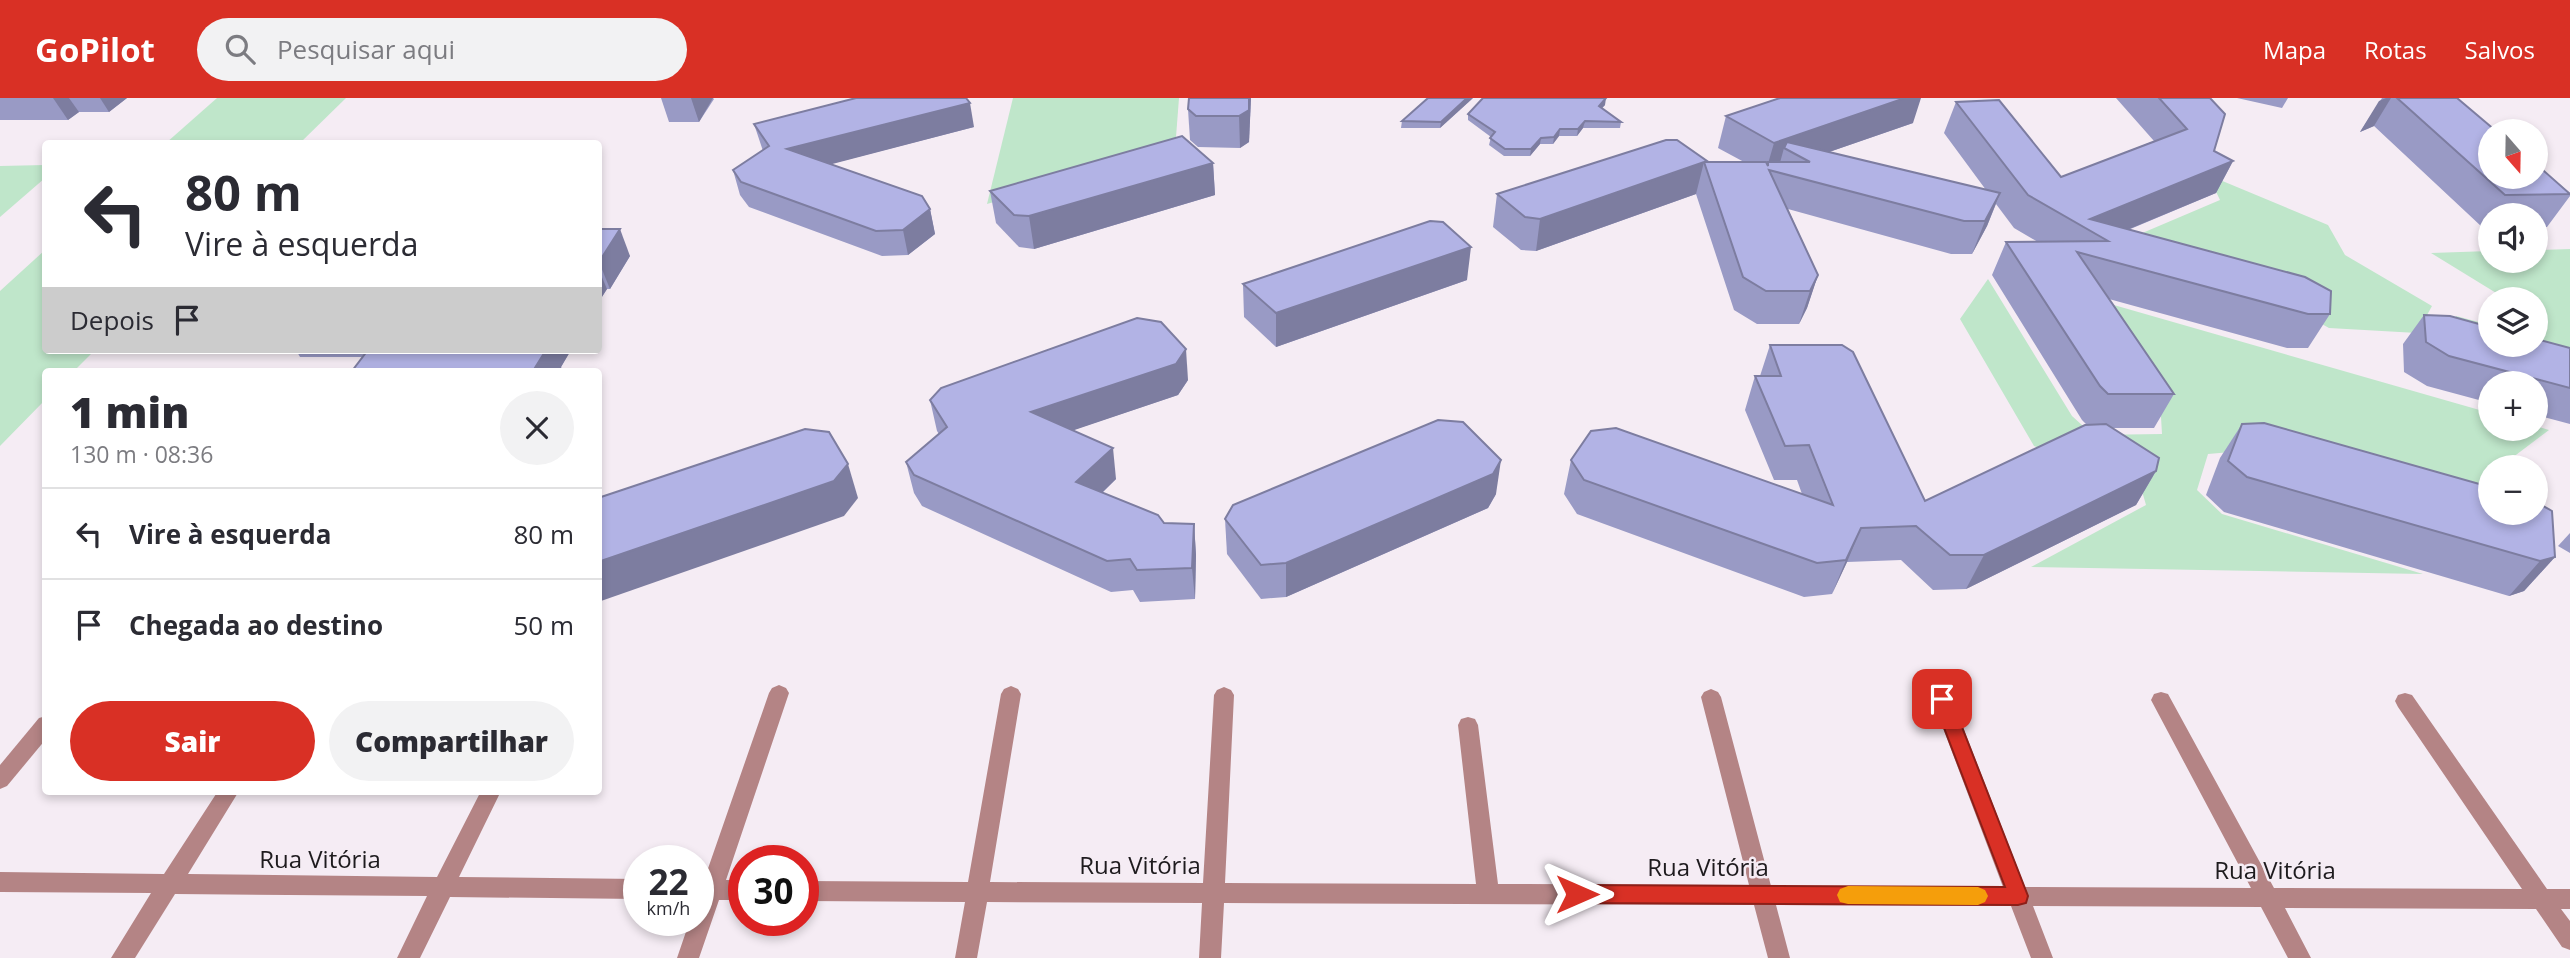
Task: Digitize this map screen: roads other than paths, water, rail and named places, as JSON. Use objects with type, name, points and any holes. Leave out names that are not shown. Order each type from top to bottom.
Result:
[{"type":"street","points":[[714,866],[779,693]]},
{"type":"street","points":[[965,958],[1011,694]]},
{"type":"street","points":[[1210,958],[1224,695]]},
{"type":"street","points":[[1711,697],[1779,958]]},
{"type":"street","points":[[1942,699],[2042,958]]},
{"type":"street","points":[[2161,700],[2300,958]]},
{"type":"street","points":[[2405,701],[2570,940]]},
{"type":"street","points":[[1468,725],[1488,893]]},
{"type":"street","points":[[0,780],[42,728]]},
{"type":"street","points":[[122,958],[226,795]]},
{"type":"street","points":[[408,958],[489,795]]},
{"type":"street","name":"Rua Vitória","points":[[0,882],[168,886],[623,889]]},
{"type":"street","name":"Rua Vitória","points":[[819,891],[2570,899]]},
{"type":"street","points":[[688,958],[694,936]]}]
